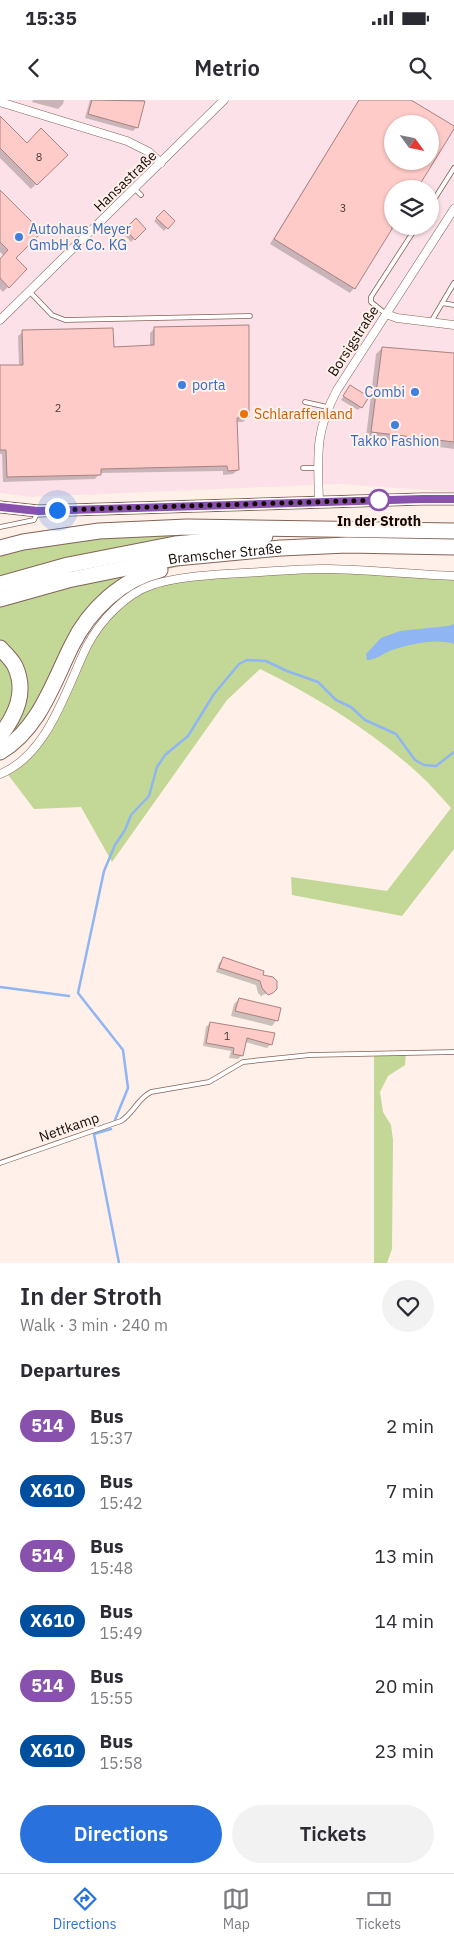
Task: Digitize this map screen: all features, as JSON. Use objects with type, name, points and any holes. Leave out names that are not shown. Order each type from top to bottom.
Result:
[{"type":"highway","points":[[0,548],[23,542],[99,531],[187,527],[454,531]]},
{"type":"highway","points":[[0,584],[68,565],[175,544],[348,528]]},
{"type":"highway","name":"Bramscher Straße","points":[[0,599],[68,580],[176,558],[281,548],[347,545],[454,547]]},
{"type":"highway","points":[[0,752],[9,747],[25,731],[40,711],[72,644],[87,621],[107,599],[128,582],[149,573],[177,566],[207,555]]},
{"type":"highway","points":[[0,648],[15,666],[21,692],[12,720],[0,736]]},
{"type":"street","name":"Hansastraße","points":[[0,320],[224,100]]},
{"type":"street","points":[[0,102],[127,141],[149,152],[161,163]]},
{"type":"street","name":"Borsigstraße","points":[[319,503],[319,438],[327,407],[454,209]]},
{"type":"street","points":[[386,314],[397,318],[454,325]]},
{"type":"street","points":[[0,507],[38,511],[422,499],[454,500]]},
{"type":"street","points":[[0,774],[24,759],[39,743],[57,712],[88,644],[100,626],[124,602],[152,585],[209,575],[328,569],[454,576]]},
{"type":"lane","points":[[439,192],[454,168]]},
{"type":"lane","points":[[135,189],[141,195]]},
{"type":"lane","points":[[386,314],[373,305],[371,297],[411,235]]},
{"type":"lane","points":[[431,322],[454,284]]},
{"type":"lane","points":[[29,291],[52,315],[65,320],[250,316]]},
{"type":"lane","points":[[442,303],[454,305]]},
{"type":"lane","points":[[305,402],[327,407]]},
{"type":"lane","points":[[303,468],[318,468]]},
{"type":"lane","points":[[0,527],[8,527],[34,520],[38,511]]},
{"type":"lane","name":"Nettkamp","points":[[0,1163],[121,1121],[128,1117],[144,1096],[151,1092],[209,1082],[243,1062],[310,1055],[454,1052]]},
{"type":"shaded area","points":[[0,100],[454,100],[454,492],[339,484],[31,497],[0,493]]},
{"type":"green space","points":[[348,528],[175,544],[0,584],[0,548],[99,531]]},
{"type":"green space","points":[[207,555],[177,567],[149,573],[107,599],[40,711],[0,746],[0,599]]},
{"type":"green space","points":[[328,569],[454,576],[454,849],[402,916],[292,895],[291,877],[387,891],[451,808],[420,775],[364,730],[302,691],[260,669],[227,700],[112,862],[81,807],[34,809],[6,772],[39,743],[100,626],[137,593],[170,581]]},
{"type":"green space","points":[[406,1052],[405,1065],[388,1076],[380,1092],[383,1112],[391,1125],[393,1140],[392,1249],[387,1263],[374,1263],[374,1053]]},
{"type":"water","points":[[454,624],[454,644],[431,642],[415,644],[392,650],[377,658],[367,660],[366,654],[381,638],[400,631]]},
{"type":"building","points":[[92,100],[145,101],[138,128],[88,114]]},
{"type":"building","points":[[359,100],[411,100],[436,115],[384,115],[384,170],[429,170],[423,180],[384,180],[384,235],[388,235],[355,289],[274,239]]},
{"type":"building","points":[[0,116],[27,143],[41,128],[68,155],[37,185],[0,148]]},
{"type":"building","points":[[439,117],[454,126],[439,153]]},
{"type":"building","name":"Autohaus Meyer GmbH & Co. KG","points":[[0,190],[42,232],[16,258],[27,269],[9,288],[0,278],[0,259],[8,250],[0,242]]},
{"type":"building","points":[[164,210],[175,221],[168,229],[156,218]]},
{"type":"building","points":[[136,218],[146,229],[135,240],[125,229]]},
{"type":"building","points":[[249,325],[249,417],[237,418],[239,470],[228,471],[227,466],[101,469],[101,475],[7,477],[6,450],[0,450],[0,365],[23,365],[22,330],[113,328],[114,347],[154,345],[154,327]]},
{"type":"building","name":"Combi","points":[[382,347],[454,353],[454,442],[371,432]]},
{"type":"building","points":[[350,385],[369,397],[362,408],[343,396]]},
{"type":"building","points":[[223,957],[264,971],[263,975],[273,977],[277,981],[277,989],[268,995],[262,988],[260,981],[219,968]]},
{"type":"building","points":[[239,998],[281,1008],[278,1021],[235,1011]]},
{"type":"building","points":[[210,1022],[275,1033],[272,1045],[247,1038],[243,1056],[233,1054],[234,1048],[206,1043]]},
{"type":"waterway","points":[[115,1120],[128,1088],[123,1050],[78,993],[104,871],[131,815],[149,796],[157,767],[165,755],[188,736],[214,694],[239,664],[247,660],[266,661],[318,682],[336,700],[351,707],[365,720],[396,734],[415,760],[424,765],[436,766],[454,752]]},
{"type":"waterway","points":[[0,987],[69,996]]},
{"type":"waterway","points":[[111,1129],[94,1134],[119,1263]]},
{"type":"bus line","name":"514","points":[[0,507],[38,511],[454,499]]},
{"type":"place","name":"Autohaus Meyer GmbH & Co. KG","points":[[19,237]]},
{"type":"place","name":"porta","points":[[182,385]]},
{"type":"place","name":"Combi","points":[[415,392]]},
{"type":"place","name":"Schlaraffenland","points":[[244,414]]},
{"type":"place","name":"Takko Fashion","points":[[395,425]]},
{"type":"place","name":"In der Stroth","points":[[379,500]]},
{"type":"route","points":[[57,510],[379,500]]}]
